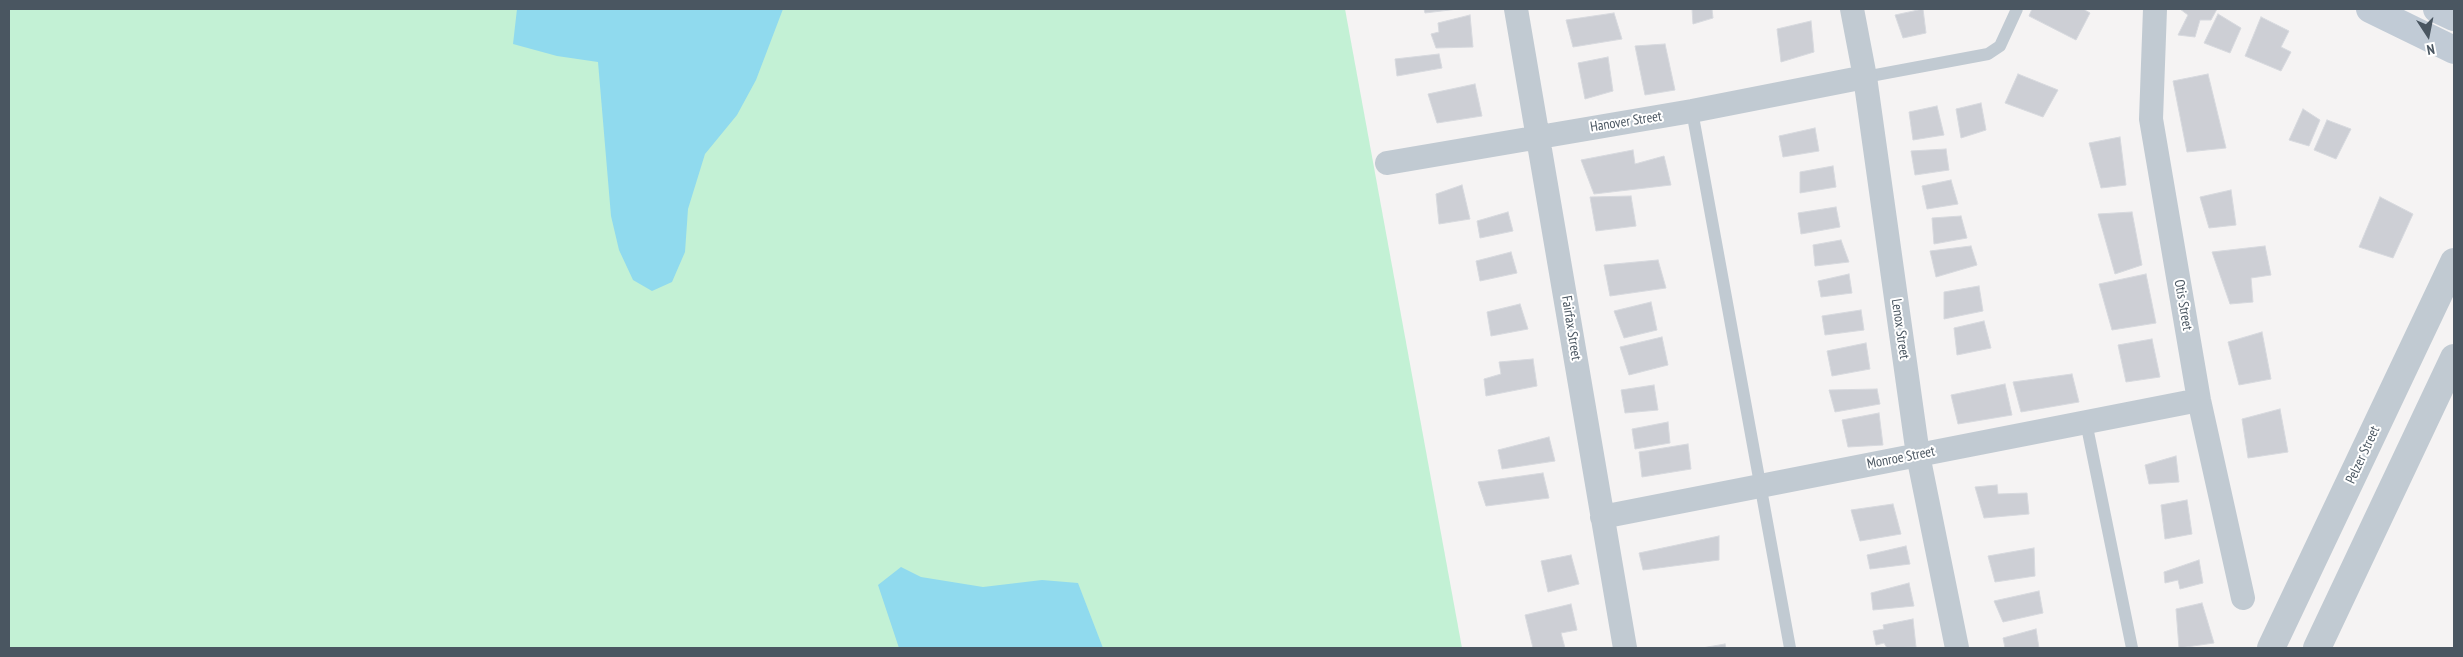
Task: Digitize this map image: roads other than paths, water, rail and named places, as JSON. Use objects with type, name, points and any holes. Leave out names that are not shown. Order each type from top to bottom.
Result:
[{"type":"main road","points":[[2370,9],[2454,50]]},
{"type":"main road","points":[[2437,9],[2454,17]]},
{"type":"street","name":"Fairfax Street","points":[[1516,9],[1625,648]]},
{"type":"street","name":"Lenox Street","points":[[1852,9],[1865,77],[1918,455],[1957,648]]},
{"type":"street","name":"Otis Street","points":[[2154,9],[2151,119],[2199,400],[2244,598]]},
{"type":"street","name":"Hanover Street","points":[[1387,163],[1692,111],[1865,77]]},
{"type":"street","name":"Pelzer Street","points":[[2271,648],[2454,262]]},
{"type":"street","points":[[2317,648],[2454,358]]},
{"type":"street","name":"Monroe Street","points":[[1602,517],[2199,400]]},
{"type":"lane","points":[[1865,77],[1988,54],[2000,46],[2017,9]]},
{"type":"lane","points":[[1692,111],[1790,648]]},
{"type":"lane","points":[[2086,422],[2132,648]]},
{"type":"water","points":[[517,9],[783,9],[756,80],[737,115],[705,154],[688,209],[685,252],[672,282],[652,291],[633,280],[619,250],[611,216],[598,62],[557,56],[513,44]]},
{"type":"water","points":[[901,567],[921,577],[983,587],[1042,580],[1078,583],[1103,648],[899,648],[878,585]]}]
